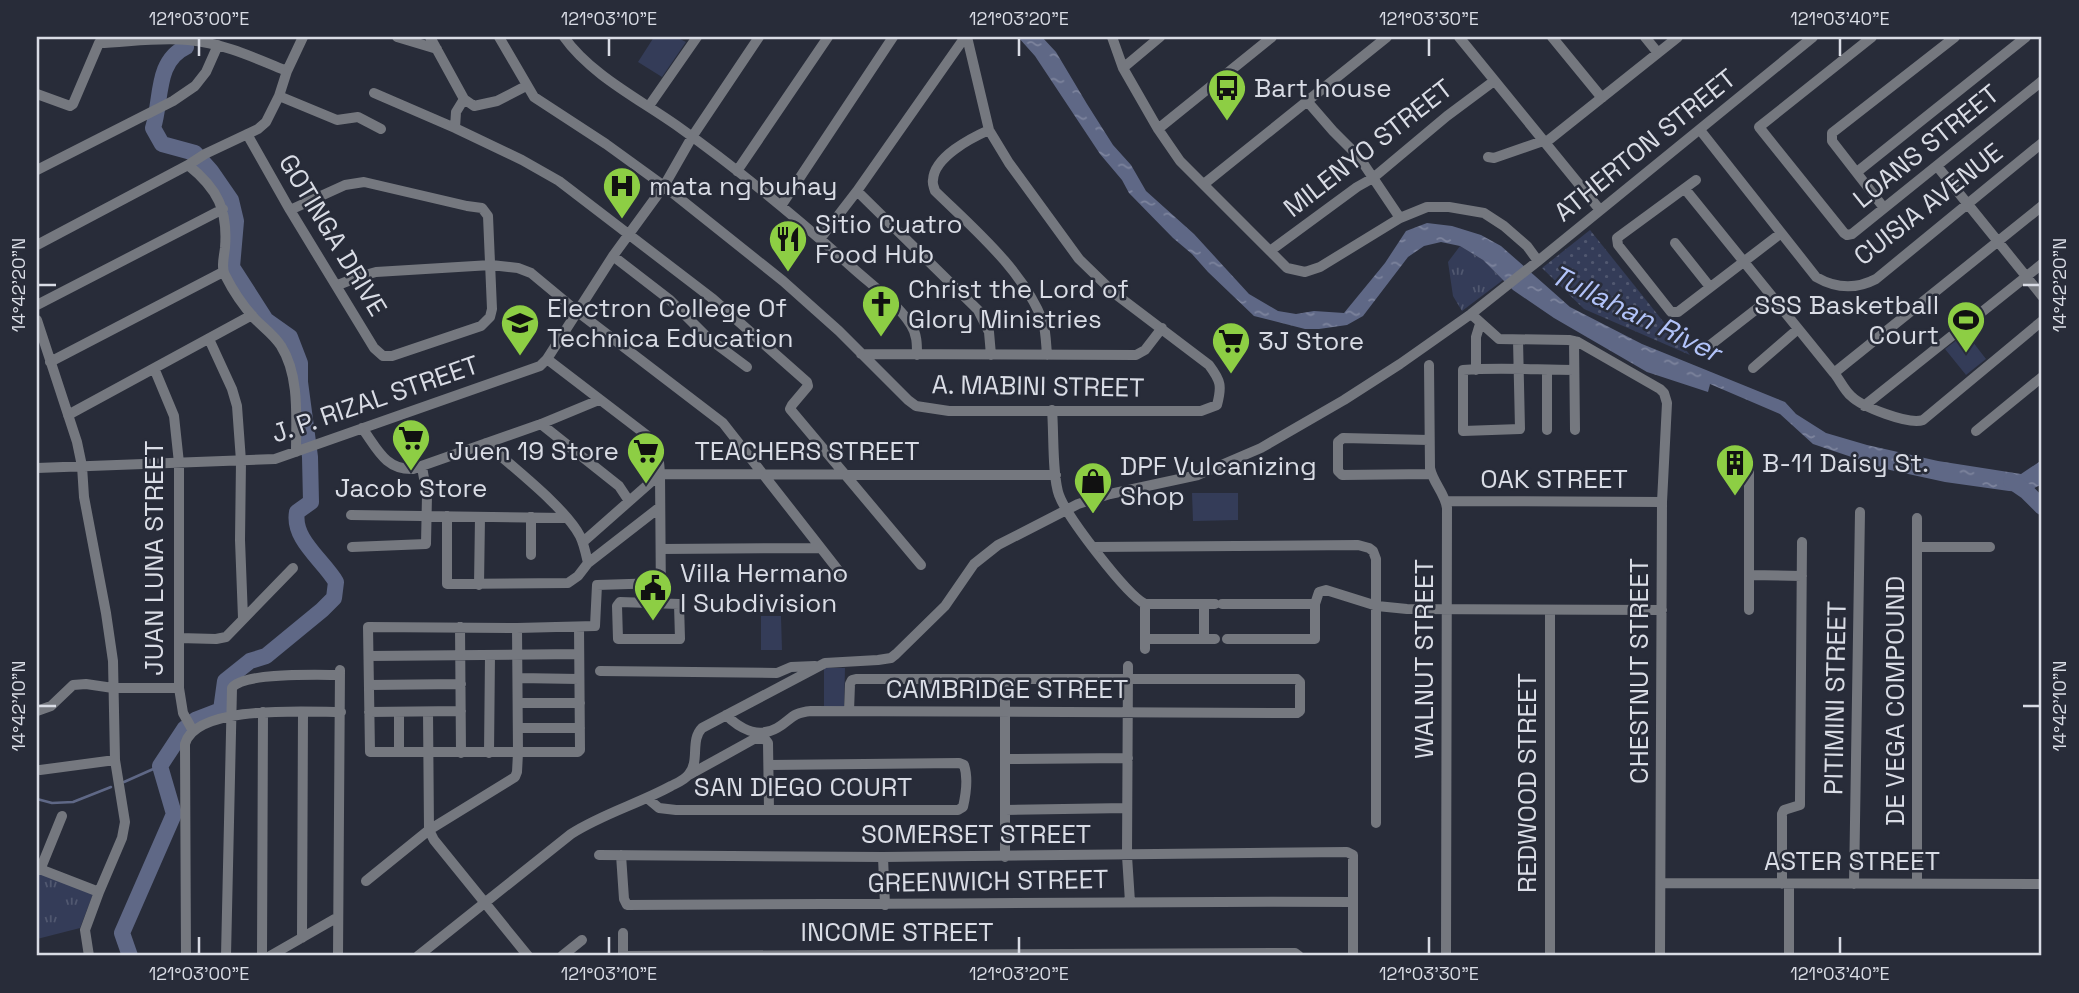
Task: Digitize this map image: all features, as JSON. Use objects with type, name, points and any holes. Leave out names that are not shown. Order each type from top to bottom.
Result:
[{"type":"street","points":[[37,245],[205,154],[258,129],[265,122],[279,96],[303,37]]},
{"type":"street","points":[[397,37],[437,49]]},
{"type":"street","points":[[430,37],[464,99],[474,106],[497,101],[526,86]]},
{"type":"street","name":"A. MABINI STREET","points":[[499,37],[534,97],[664,186],[820,313],[916,406],[949,411],[1201,411],[1217,405],[1219,378],[1209,365],[1162,328]]},
{"type":"street","points":[[564,37],[586,64],[692,137],[820,239],[904,315],[914,330],[917,355]]},
{"type":"street","points":[[649,106],[698,37]]},
{"type":"street","name":"J. P. RIZAL STREET","points":[[37,468],[275,459],[540,366],[578,313],[613,256],[664,186],[692,137],[759,37]]},
{"type":"street","points":[[737,171],[828,37]]},
{"type":"street","points":[[781,206],[893,37]]},
{"type":"street","points":[[820,239],[966,37]]},
{"type":"street","points":[[861,354],[1136,355],[1145,350],[1162,328],[1114,293],[1079,259],[1009,163],[989,130],[966,37]]},
{"type":"street","points":[[1112,37],[1123,68],[1180,161],[1287,268],[1305,272],[1320,267],[1400,218],[1427,207],[1449,207],[1484,213],[1527,246],[1537,262]]},
{"type":"street","points":[[1123,68],[1160,37]]},
{"type":"street","points":[[1158,129],[1272,37]]},
{"type":"street","points":[[1203,184],[1387,37]]},
{"type":"street","points":[[1459,37],[1600,210]]},
{"type":"street","points":[[1552,37],[1602,98]]},
{"type":"street","points":[[1645,37],[1658,53]]},
{"type":"street","points":[[1488,158],[1544,142],[1678,37]]},
{"type":"street","name":"ATHERTON STREET","points":[[600,671],[777,673],[791,667],[891,658],[945,606],[967,574],[998,545],[1066,509],[1110,494],[1198,474],[1261,448],[1380,378],[1471,314],[1813,37]]},
{"type":"street","name":"LOANS STREET","points":[[1872,37],[1759,127],[1847,235],[1852,234],[2042,81]]},
{"type":"street","points":[[1884,208],[1832,141],[1832,134],[1955,37]]},
{"type":"street","points":[[1857,172],[2026,37]]},
{"type":"street","points":[[37,94],[70,106],[73,104],[99,43],[182,40],[218,45],[287,71]]},
{"type":"street","points":[[37,170],[195,86],[206,72],[218,45]]},
{"type":"street","name":"MILENYO STREET","points":[[1270,251],[1373,178],[1494,81]]},
{"type":"street","points":[[374,93],[455,128],[559,181],[713,299],[807,382],[808,386],[790,407],[921,565]]},
{"type":"street","points":[[279,96],[337,120],[358,117],[381,129]]},
{"type":"street","points":[[455,128],[456,112],[464,99]]},
{"type":"street","points":[[1307,101],[1359,157],[1400,218]]},
{"type":"street","points":[[989,130],[952,150],[936,169],[933,180],[935,191],[985,240],[1031,296],[1044,325],[1047,355]]},
{"type":"street","name":"CUISIA AVENUE","points":[[1700,130],[1816,277],[1829,285],[1844,287],[1859,286],[1875,279],[2042,143]]},
{"type":"street","name":"GOTINGA DRIVE","points":[[247,134],[374,348],[383,356],[392,356],[481,326],[490,317],[492,309],[491,265]]},
{"type":"street","points":[[191,163],[216,194],[223,209],[226,226],[223,272],[252,315],[282,346],[290,369],[299,450]]},
{"type":"street","points":[[1937,166],[2042,296]]},
{"type":"street","points":[[1696,180],[1617,238],[1617,242],[1671,313],[1675,313],[1780,234]]},
{"type":"street","points":[[290,210],[345,185],[364,182],[482,208],[488,216],[491,265]]},
{"type":"street","points":[[1685,189],[1851,396],[1864,406],[1912,421],[1923,420],[2042,321]]},
{"type":"street","points":[[857,191],[978,310],[989,332],[991,355]]},
{"type":"street","points":[[1834,373],[2042,206]]},
{"type":"street","points":[[37,305],[223,209]]},
{"type":"street","points":[[1675,243],[1710,287]]},
{"type":"street","points":[[613,256],[670,300],[708,338],[747,367]]},
{"type":"street","points":[[1864,406],[2042,264]]},
{"type":"street","points":[[338,285],[376,272],[491,265],[518,268],[531,273],[578,313],[723,423],[842,575]]},
{"type":"street","points":[[50,362],[223,272]]},
{"type":"street","points":[[1709,346],[1772,297]]},
{"type":"street","points":[[1471,314],[1499,339],[1574,341],[1575,430]]},
{"type":"street","points":[[68,415],[252,315]]},
{"type":"street","points":[[37,320],[82,467],[84,497],[113,661],[115,760],[125,814],[124,831],[85,930],[89,956]]},
{"type":"street","points":[[1476,370],[1476,337],[1480,324]]},
{"type":"street","points":[[1753,368],[1798,329]]},
{"type":"street","points":[[209,339],[237,406],[241,461],[243,618]]},
{"type":"street","points":[[1518,340],[1519,370],[1519,430],[1464,431],[1462,372],[1476,370],[1519,370],[1574,370]]},
{"type":"street","name":"CHESTNUT STREET","points":[[1574,341],[1660,389],[1667,403],[1662,502],[1660,956]]},
{"type":"street","points":[[547,359],[655,444],[659,455],[660,474],[661,603]]},
{"type":"street","name":"WALNUT STREET","points":[[1429,365],[1431,474],[1446,501],[1446,956]]},
{"type":"street","name":"JUAN LUNA STREET","points":[[37,711],[51,706],[73,685],[179,688],[179,463],[174,416],[154,368]]},
{"type":"street","points":[[1547,370],[1547,430]]},
{"type":"street","points":[[1976,431],[2042,377]]},
{"type":"street","points":[[362,428],[386,460],[394,467],[406,469],[422,467],[541,424],[598,400]]},
{"type":"street","points":[[1052,410],[1058,491],[1066,509],[1093,547],[1134,597],[1145,604],[1315,604]]},
{"type":"street","points":[[541,424],[619,486],[629,501]]},
{"type":"street","points":[[1429,440],[1343,438],[1338,442],[1338,471],[1342,475],[1431,474]]},
{"type":"street","points":[[486,443],[553,503],[579,533],[588,563]]},
{"type":"street","points":[[352,547],[424,545],[427,516],[422,467]]},
{"type":"street","points":[[1749,471],[1749,610]]},
{"type":"street","name":"TEACHERS STREET","points":[[583,542],[660,474],[1056,475]]},
{"type":"street","name":"OAK STREET","points":[[1446,501],[1662,502]]},
{"type":"street","points":[[447,516],[447,584],[568,583],[578,576],[588,563],[660,507]]},
{"type":"street","name":"PITIMINI STREET","points":[[1854,884],[1860,512]]},
{"type":"street","points":[[351,515],[566,518]]},
{"type":"street","points":[[479,585],[480,517]]},
{"type":"street","points":[[531,517],[531,555]]},
{"type":"street","name":"DE VEGA COMPOUND","points":[[1917,518],[1917,884]]},
{"type":"street","points":[[1789,956],[1782,814],[1784,810],[1800,805],[1802,542]]},
{"type":"street","points":[[1093,547],[1358,545],[1373,551],[1376,559],[1377,606],[1376,823]]},
{"type":"street","points":[[1917,547],[1990,547]]},
{"type":"street","points":[[661,549],[820,548]]},
{"type":"street","points":[[179,638],[226,637],[293,568]]},
{"type":"street","points":[[1749,575],[1802,576]]},
{"type":"street","points":[[579,626],[578,752],[370,752],[370,626],[517,628],[579,626],[595,626],[596,589],[600,584],[661,583]]},
{"type":"street","points":[[1145,604],[1145,644],[1215,639],[1313,640],[1315,604],[1319,592],[1326,590],[1377,606],[1397,609],[1662,610]]},
{"type":"street","points":[[661,603],[680,604],[680,639],[618,639],[618,604],[661,603]]},
{"type":"street","points":[[1214,604],[1215,639]]},
{"type":"street","name":"REDWOOD STREET","points":[[1550,610],[1550,956]]},
{"type":"street","points":[[460,627],[461,753]]},
{"type":"street","points":[[366,881],[429,830],[514,777],[517,772],[517,628]]},
{"type":"street","points":[[369,656],[579,654]]},
{"type":"street","points":[[489,753],[490,655]]},
{"type":"street","points":[[688,776],[693,767],[698,732],[702,728],[818,666]]},
{"type":"street","points":[[1128,666],[1127,856],[1130,902]]},
{"type":"street","points":[[226,956],[232,688],[238,681],[340,671],[338,956]]},
{"type":"street","points":[[518,678],[579,679]]},
{"type":"street","points":[[849,712],[850,682],[856,679],[1128,681]]},
{"type":"street","points":[[1005,680],[1005,857]]},
{"type":"street","name":"CAMBRIDGE STREET","points":[[726,715],[740,728],[757,732],[775,729],[788,718],[802,712],[1300,712],[1299,681],[1128,681]]},
{"type":"street","points":[[369,685],[461,684]]},
{"type":"street","points":[[179,688],[183,713],[193,731]]},
{"type":"street","points":[[518,704],[580,703]]},
{"type":"street","points":[[262,956],[264,712]]},
{"type":"street","points":[[302,938],[303,712]]},
{"type":"street","points":[[186,956],[185,744],[189,734],[230,715],[341,712]]},
{"type":"street","points":[[369,712],[461,712]]},
{"type":"street","points":[[399,712],[399,752]]},
{"type":"street","points":[[428,712],[429,830],[434,840],[528,956]]},
{"type":"street","points":[[518,728],[580,728]]},
{"type":"street","points":[[418,956],[571,834],[585,825],[647,798],[754,739],[765,739],[768,743],[769,810]]},
{"type":"street","points":[[1005,759],[1128,758]]},
{"type":"street","points":[[40,770],[115,760]]},
{"type":"street","name":"SAN DIEGO COURT","points":[[647,798],[666,810],[958,810],[963,807],[966,770],[964,765],[959,763],[769,765]]},
{"type":"street","points":[[1005,810],[1127,808]]},
{"type":"street","points":[[62,816],[39,869],[99,892]]},
{"type":"street","name":"SOMERSET STREET","points":[[598,855],[883,858],[1347,852],[1353,855],[1353,902]]},
{"type":"street","name":"GREENWICH STREET","points":[[621,855],[627,905],[1353,902]]},
{"type":"street","points":[[883,858],[885,905]]},
{"type":"street","name":"ASTER STREET","points":[[1661,883],[2042,884]]},
{"type":"street","points":[[1353,902],[1353,956]]},
{"type":"street","points":[[270,956],[338,917]]},
{"type":"street","points":[[623,933],[623,956]]},
{"type":"street","points":[[562,956],[582,940]]},
{"type":"street","name":"INCOME STREET","points":[[623,956],[1299,955]]},
{"type":"green space","points":[[654,37],[676,37],[686,42],[662,77],[638,62]]},
{"type":"green space","points":[[1590,230],[1690,355],[1584,309],[1542,268]]},
{"type":"green space","points":[[1460,246],[1483,260],[1503,280],[1462,311],[1453,296],[1448,262]]},
{"type":"green space","name":"SSS Basketball Court","points":[[1966,333],[1986,359],[1966,375],[1945,349]]},
{"type":"green space","points":[[1192,493],[1238,493],[1238,520],[1193,521]]},
{"type":"green space","points":[[761,616],[781,616],[782,650],[761,650]]},
{"type":"green space","points":[[824,668],[845,668],[844,708],[824,708]]},
{"type":"green space","points":[[37,872],[93,894],[80,928],[37,939]]},
{"type":"water","points":[[1018,37],[1042,37],[1056,52],[1113,145],[1131,165],[1146,191],[1194,234],[1249,294],[1278,311],[1296,314],[1314,311],[1344,313],[1385,263],[1406,231],[1427,223],[1452,226],[1481,235],[1501,246],[1570,307],[1642,344],[1785,402],[1796,414],[1826,433],[1938,461],[2021,474],[2042,460],[2042,484],[2027,492],[1945,482],[1890,470],[1813,444],[1780,414],[1710,384],[1708,392],[1647,372],[1554,318],[1513,290],[1483,260],[1460,246],[1441,242],[1424,246],[1408,257],[1363,316],[1347,325],[1305,329],[1254,316],[1129,193],[1035,56]]},
{"type":"waterway","points":[[182,37],[186,47],[176,53],[164,72],[153,128],[162,144],[195,153],[231,200],[236,221],[232,267],[266,320],[290,337],[300,363],[310,457],[311,502],[297,512],[297,522],[304,540],[336,582],[334,598],[322,610],[266,656],[250,661],[225,681],[221,710],[195,720]]},
{"type":"waterway","points":[[2011,481],[2042,507]]},
{"type":"waterway","points":[[130,956],[122,933],[174,814],[160,766],[185,728]]},
{"type":"waterway","points":[[124,782],[160,766]]},
{"type":"waterway","points":[[37,799],[52,803],[73,802],[111,787]]},
{"type":"place","name":"Bart house","points":[[1227,122]]},
{"type":"place","name":"mata ng buhay","points":[[622,220]]},
{"type":"place","name":"Sitio Cuatro Food Hub","points":[[788,273]]},
{"type":"place","name":"Christ the Lord of Glory Ministries","points":[[881,338]]},
{"type":"place","name":"SSS Basketball Court","points":[[1966,354]]},
{"type":"place","name":"Electron College Of Technica Education","points":[[520,357]]},
{"type":"place","name":"3J Store","points":[[1231,375]]},
{"type":"place","name":"Jacob Store","points":[[411,472]]},
{"type":"place","name":"Juen 19 Store","points":[[646,485]]},
{"type":"place","name":"B-11 Daisy St.","points":[[1735,497]]},
{"type":"place","name":"DPF Vulcanizing Shop","points":[[1093,515]]},
{"type":"place","name":"Villa Hermano I Subdivision","points":[[653,622]]},
{"type":"water label","name":"Tullahan River","points":[[1636,313]]}]
